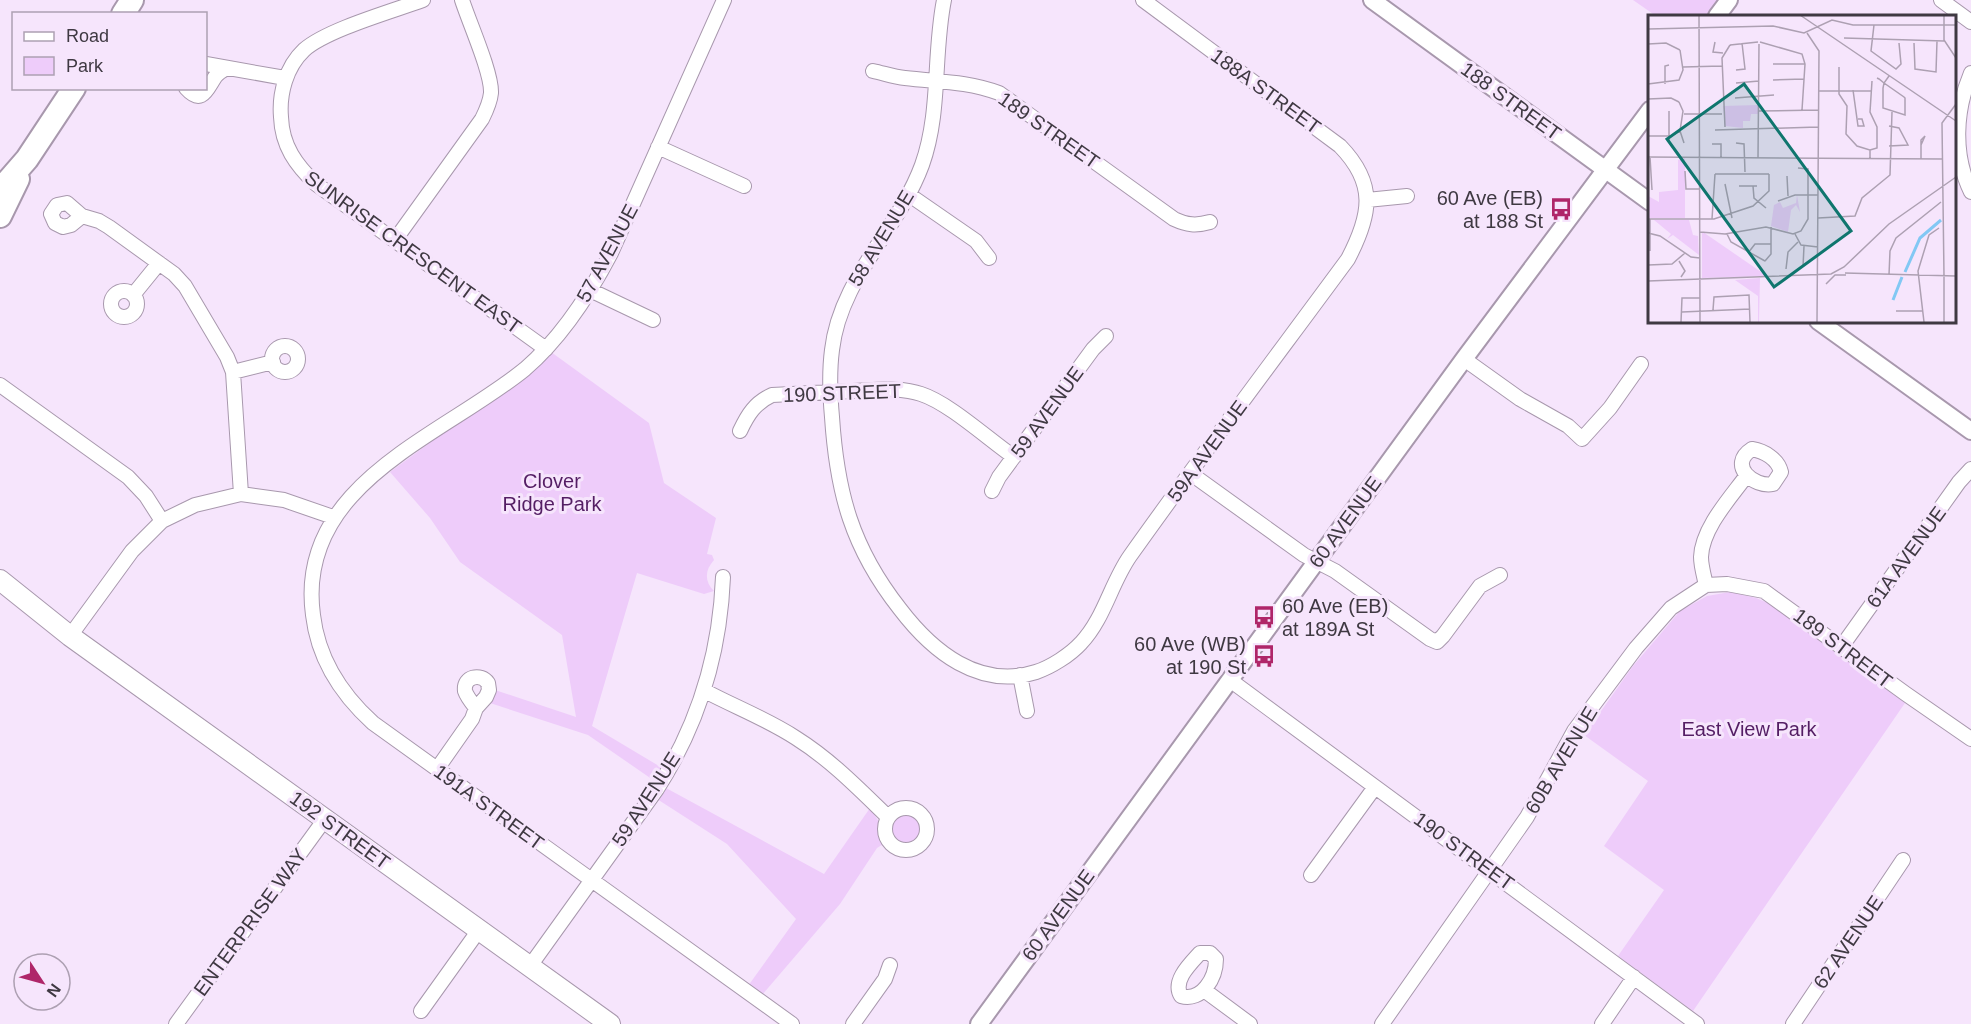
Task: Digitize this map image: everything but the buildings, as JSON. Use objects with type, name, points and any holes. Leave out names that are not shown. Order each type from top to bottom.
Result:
[{"type":"highway","points":[[0,190],[27,159],[73,90]]},
{"type":"highway","points":[[0,216],[27,159]]},
{"type":"main road","name":"192 STREET","points":[[0,580],[70,636],[610,1024]]},
{"type":"main road","name":"192 STREET","points":[[0,593],[36,618],[70,636]]},
{"type":"street","points":[[207,64],[285,78],[304,50],[325,36],[423,0]]},
{"type":"street","points":[[395,240],[482,119],[489,105],[491,91],[489,77],[462,0]]},
{"type":"street","name":"57 AVENUE","points":[[333,517],[362,484],[382,468],[524,370],[546,349],[590,290],[611,253],[724,0]]},
{"type":"street","name":"58 AVENUE","points":[[837,477],[830,392],[831,352],[840,313],[858,277],[916,180],[928,146],[933,123],[935,80],[945,0]]},
{"type":"street","name":"188A STREET","points":[[1143,0],[1331,138],[1346,153],[1359,172],[1367,200]]},
{"type":"street","name":"188 STREET","points":[[1372,0],[1648,201]]},
{"type":"street","points":[[1718,15],[1729,0]]},
{"type":"street","points":[[1941,0],[1971,22]]},
{"type":"street","points":[[188,90],[191,93],[203,95],[208,91],[215,77],[227,68]]},
{"type":"street","name":"189 STREET","points":[[873,71],[902,78],[974,85],[999,93],[1174,219],[1186,224],[1198,225],[1210,222]]},
{"type":"street","points":[[1971,73],[1960,113],[1958,141],[1958,170],[1971,192]]},
{"type":"street","name":"SUNRISE CRESCENT EAST","points":[[285,78],[280,105],[282,130],[295,162],[316,184],[546,349]]},
{"type":"street","name":"60 AVENUE","points":[[979,1024],[1464,359],[1648,113]]},
{"type":"street","points":[[658,147],[744,186]]},
{"type":"street","points":[[908,195],[976,241],[989,258]]},
{"type":"street","points":[[1367,200],[1407,196]]},
{"type":"street","name":"59A AVENUE","points":[[837,477],[848,517],[861,549],[881,584],[915,628],[946,657],[984,674],[1020,675],[1046,668],[1081,643],[1097,620],[1128,560],[1348,259],[1364,222],[1367,200]]},
{"type":"street","points":[[81,216],[99,221],[159,263],[185,286],[220,344],[233,372],[241,494]]},
{"type":"street","points":[[133,295],[159,263]]},
{"type":"street","points":[[590,290],[653,320]]},
{"type":"street","points":[[1819,322],[1971,431]]},
{"type":"street","name":"59 AVENUE","points":[[992,491],[999,477],[1093,349],[1106,336]]},
{"type":"street","points":[[1464,359],[1520,399],[1568,426],[1582,439],[1610,408],[1641,364]]},
{"type":"street","points":[[233,372],[273,362]]},
{"type":"street","points":[[0,385],[128,477],[146,496],[162,521]]},
{"type":"street","name":"190 STREET","points":[[740,431],[750,411],[772,395],[893,390],[919,393],[940,403],[1014,457]]},
{"type":"street","name":"61A AVENUE","points":[[1842,646],[1959,482],[1971,469]]},
{"type":"street","points":[[1190,474],[1304,555],[1335,571],[1437,642],[1480,586],[1500,575]]},
{"type":"street","points":[[1706,585],[1701,556],[1704,541],[1709,528],[1747,475]]},
{"type":"street","points":[[70,636],[132,551],[162,521],[195,505],[241,494],[284,500],[333,517]]},
{"type":"street","name":"191A STREET","points":[[333,517],[313,569],[311,588],[314,623],[322,652],[337,682],[351,701],[364,714],[437,769],[792,1024]]},
{"type":"street","name":"59 AVENUE","points":[[530,966],[674,763],[705,691],[717,645],[723,577]]},
{"type":"street","name":"189 STREET","points":[[1706,585],[1727,584],[1764,591],[1905,694],[1971,738]]},
{"type":"street","name":"60B AVENUE","points":[[1382,1024],[1527,817],[1574,731],[1636,648],[1671,608],[1706,585]]},
{"type":"street","points":[[1020,675],[1027,711]]},
{"type":"street","name":"190 STREET","points":[[1230,680],[1697,1024]]},
{"type":"street","points":[[705,691],[796,737],[839,770],[888,817]]},
{"type":"street","points":[[437,769],[472,719],[476,708]]},
{"type":"street","points":[[1311,875],[1375,787]]},
{"type":"street","name":"ENTERPRISE WAY","points":[[176,1024],[325,819]]},
{"type":"street","name":"62 AVENUE","points":[[1793,1024],[1903,860]]},
{"type":"street","points":[[421,1011],[479,930]]},
{"type":"street","points":[[853,1024],[885,979],[890,965]]},
{"type":"street","points":[[1602,1024],[1634,977]]},
{"type":"street","points":[[1204,990],[1250,1024]]},
{"type":"green space","points":[[1633,0],[1718,0],[1707,15],[1655,15]]},
{"type":"green space","name":"Clover Ridge Park","points":[[551,352],[649,423],[664,483],[716,518],[707,554],[712,555],[714,560],[709,568],[707,579],[714,591],[704,594],[637,573],[592,726],[664,769],[656,782],[588,735],[490,703],[495,690],[576,717],[562,635],[460,562],[430,518],[390,472],[476,409],[513,387]]},
{"type":"green space","name":"East View Park","points":[[1730,592],[1768,603],[1905,703],[1693,1011],[1618,956],[1664,890],[1604,846],[1648,781],[1584,735],[1633,666],[1680,611],[1707,596]]},
{"type":"green space","points":[[666,788],[824,874],[870,808],[879,822],[885,843],[877,848],[840,904],[762,995],[748,986],[796,919],[727,844],[657,799]]},
{"type":"green space","points":[[906,815],[916,819],[920,829],[916,839],[906,843],[896,839],[892,829],[896,819]]},
{"type":"place","name":"60 Ave (EB) at 188 St","points":[[1561,209]]},
{"type":"place","name":"60 Ave (EB) at 189A St","points":[[1264,617]]},
{"type":"place","name":"60 Ave (WB) at 190 St","points":[[1264,656]]}]
